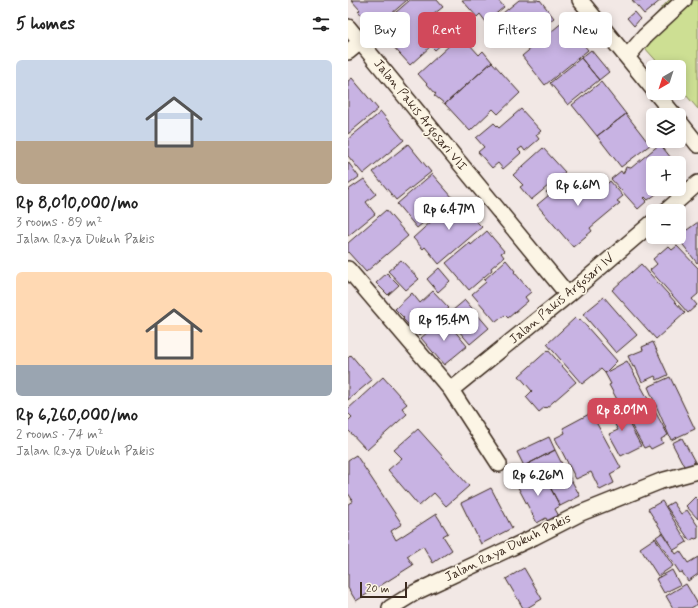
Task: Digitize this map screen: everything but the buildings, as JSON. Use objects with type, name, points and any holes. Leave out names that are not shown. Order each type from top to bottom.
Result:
[{"type":"street","points":[[580,0],[646,81]]},
{"type":"street","points":[[626,57],[645,36],[684,0]]},
{"type":"street","name":"Jalan Pakis Argosari VII","points":[[348,27],[360,42]]},
{"type":"street","points":[[348,52],[360,42]]},
{"type":"street","name":"Jalan Pakis Argosari VII","points":[[365,48],[568,295]]},
{"type":"street","points":[[662,100],[668,108]]},
{"type":"street","points":[[686,130],[698,145]]},
{"type":"street","points":[[674,204],[698,183]]},
{"type":"street","name":"Jalan Pakis Argosari IV","points":[[451,390],[568,295],[646,228]]},
{"type":"street","points":[[348,269],[451,390],[499,464]]},
{"type":"street","name":"Jalan Raya Dukuh Pakis","points":[[390,608],[416,592],[534,537],[581,513],[661,481],[698,471]]},
{"type":"green space","points":[[669,0],[698,0],[698,109],[686,95],[686,60],[656,60],[635,37]]}]
